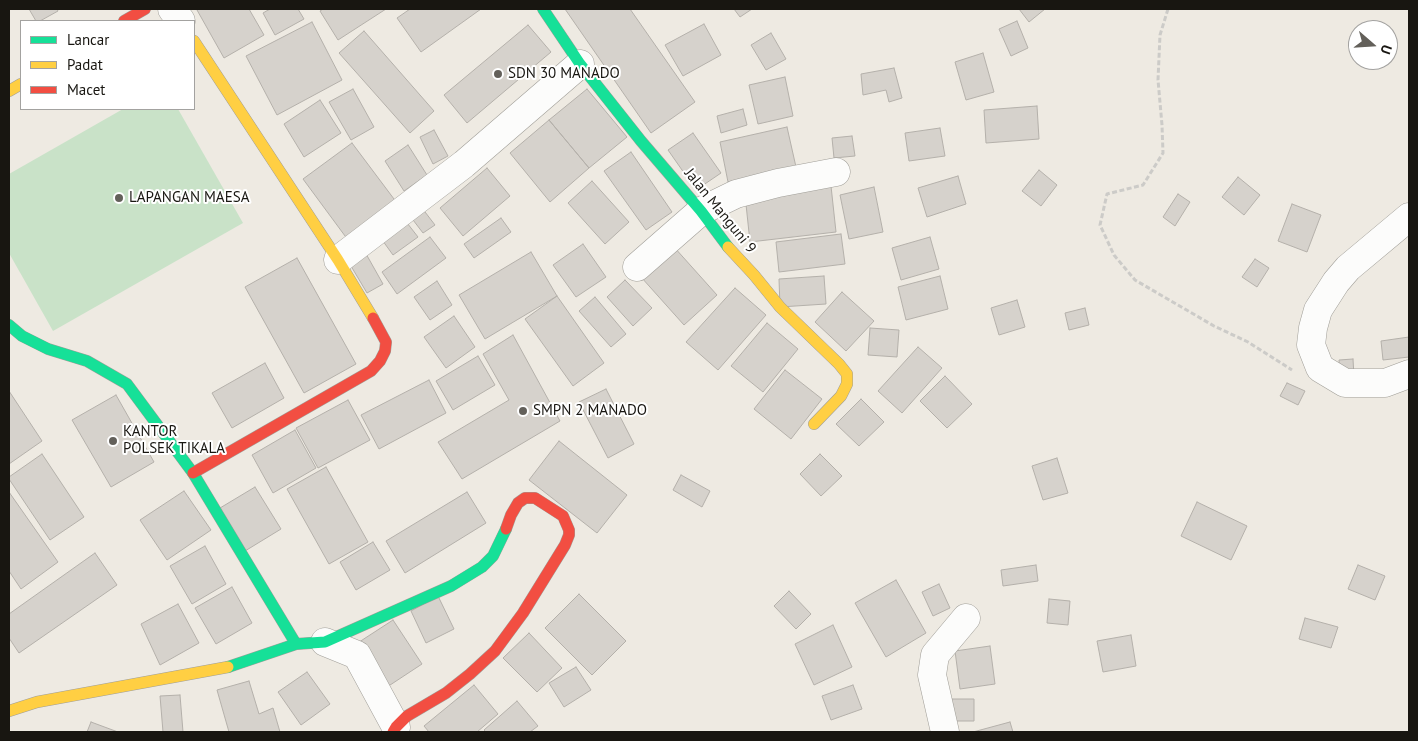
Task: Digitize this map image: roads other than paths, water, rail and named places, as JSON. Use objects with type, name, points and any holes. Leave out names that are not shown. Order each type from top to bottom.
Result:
[{"type":"street","points":[[126,20],[145,9]]},
{"type":"street","points":[[172,9],[180,20]]},
{"type":"street","name":"Jalan Manguni 9","points":[[543,9],[580,64],[733,252],[780,307],[847,374],[846,384],[841,396],[814,424]]},
{"type":"street","points":[[193,474],[370,371],[380,361],[385,351],[386,342],[338,260],[195,43]]},
{"type":"street","points":[[338,260],[464,164],[580,64]]},
{"type":"street","points":[[9,91],[20,85]]},
{"type":"street","points":[[637,267],[701,211],[736,194],[778,182],[836,172]]},
{"type":"street","points":[[1409,217],[1348,268],[1328,293],[1318,310],[1312,328],[1311,345],[1320,368],[1345,383],[1385,382],[1409,374]]},
{"type":"street","points":[[9,325],[22,336],[48,349],[87,362],[127,384],[193,474],[296,644]]},
{"type":"street","points":[[9,710],[37,702],[234,666],[296,644],[325,642],[451,586],[482,567],[493,556],[518,502],[526,498],[535,498],[563,516],[569,530],[569,536],[565,545],[523,613],[495,651],[446,693],[407,716],[394,729],[357,655],[325,642]]},
{"type":"street","points":[[945,732],[932,676],[935,656],[966,618]]},
{"type":"place","name":"SDN 30 MANADO","points":[[498,74]]},
{"type":"place","name":"LAPANGAN MAESA","points":[[119,198]]},
{"type":"place","name":"SMPN 2 MANADO","points":[[523,411]]},
{"type":"place","name":"KANTOR POLSEK TIKALA","points":[[113,441]]}]
